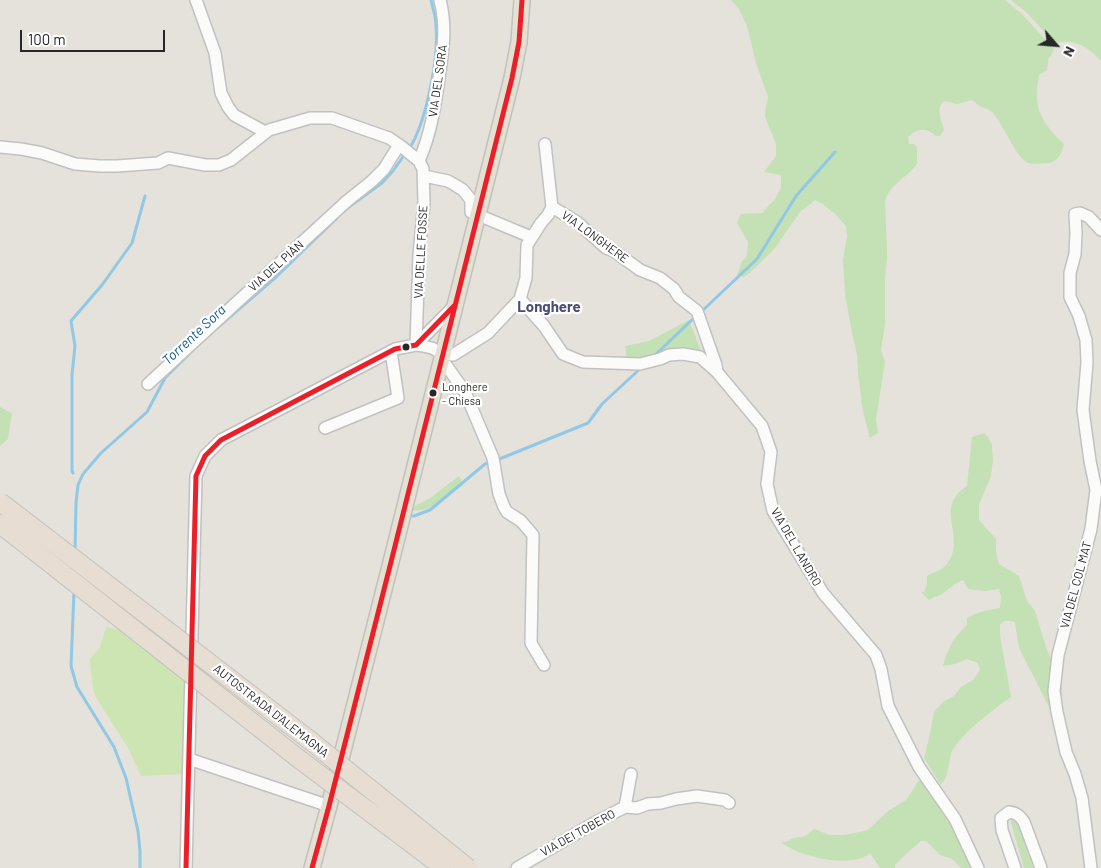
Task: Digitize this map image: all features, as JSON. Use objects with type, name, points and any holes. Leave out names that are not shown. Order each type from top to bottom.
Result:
[{"type":"highway","name":"AUTOSTRADA D'ALEMAGNA","points":[[0,502],[312,742],[468,868]]},
{"type":"highway","name":"AUTOSTRADA D'ALEMAGNA","points":[[0,524],[299,759],[444,868]]},
{"type":"main road","points":[[312,868],[512,78],[519,42],[522,0]]},
{"type":"street","points":[[196,0],[215,53],[221,93],[228,107],[234,115],[265,132]]},
{"type":"street","name":"VIA DEL SORA","points":[[416,158],[430,131],[442,56],[445,34],[440,0]]},
{"type":"street","points":[[0,147],[42,153],[75,164],[117,166],[158,163],[168,158],[219,165],[231,160],[269,130],[310,118],[332,118],[383,136],[401,146],[416,158]]},
{"type":"street","points":[[545,144],[552,207]]},
{"type":"street","name":"VIA DEL PIÀN","points":[[148,384],[379,175],[401,146]]},
{"type":"street","name":"VIA DELLE FOSSE","points":[[416,158],[423,169],[424,176],[416,345]]},
{"type":"street","points":[[424,176],[456,184],[471,200],[471,212],[531,238]]},
{"type":"street","name":"VIA LONGHERE","points":[[442,358],[453,355],[488,333],[520,299],[526,278],[527,245],[552,207],[577,222],[599,242],[640,270],[660,278],[674,289],[679,297],[697,311],[716,364],[717,372]]},
{"type":"street","name":"VIA DEL COL MAT","points":[[1091,868],[1082,798],[1066,752],[1054,691],[1058,655],[1091,529],[1096,490],[1083,410],[1087,364],[1086,340],[1079,316],[1070,297],[1070,273],[1075,254],[1075,214],[1080,213],[1089,218],[1101,230]]},
{"type":"street","name":"VIA DEL LANDRO","points":[[520,299],[544,326],[563,354],[582,362],[640,364],[669,355],[683,354],[700,357],[717,372],[762,426],[771,452],[767,484],[773,511],[823,593],[876,655],[881,669],[888,706],[919,767],[955,819],[978,868]]},
{"type":"street","points":[[416,345],[455,305]]},
{"type":"street","points":[[186,868],[196,476],[205,456],[221,440],[391,351],[416,345],[432,348],[442,358],[465,392],[493,458],[499,494],[504,507],[507,512],[521,521],[533,535],[531,643],[544,665]]},
{"type":"street","points":[[325,428],[398,398],[391,351]]},
{"type":"street","points":[[189,759],[329,806]]},
{"type":"street","points":[[625,807],[631,774]]},
{"type":"street","name":"VIA DEI TOBERO","points":[[517,868],[625,807],[637,808],[676,798],[697,796],[725,800],[729,803]]},
{"type":"street","points":[[1015,868],[1002,830],[1001,818],[1009,812],[1015,812],[1024,822],[1041,868]]},
{"type":"green space","points":[[731,0],[1005,0],[1023,15],[1054,49],[1049,57],[1047,70],[1039,75],[1037,96],[1038,106],[1043,118],[1064,144],[1061,154],[1054,161],[1033,164],[1023,160],[992,112],[972,100],[957,104],[944,101],[941,104],[940,115],[944,130],[940,136],[923,130],[917,131],[908,137],[909,144],[914,144],[917,147],[917,164],[894,186],[885,202],[887,259],[885,324],[881,350],[885,362],[876,419],[878,433],[870,438],[863,412],[857,355],[845,294],[843,260],[847,236],[846,226],[835,214],[815,200],[800,212],[775,248],[752,271],[744,277],[737,275],[742,261],[747,256],[748,242],[737,223],[741,214],[762,213],[775,199],[781,188],[781,175],[764,172],[776,156],[776,144],[765,117],[768,97],[756,63],[747,26],[739,9]]},
{"type":"green space","points":[[1011,0],[1101,0],[1101,61],[1091,51],[1078,44],[1070,42],[1058,43],[1052,40],[1026,12]]},
{"type":"green space","points":[[689,320],[702,353],[668,351],[653,354],[647,359],[627,360],[625,346],[649,341]]},
{"type":"green space","points":[[0,407],[12,413],[8,439],[0,446]]},
{"type":"green space","points":[[984,433],[992,445],[993,460],[991,476],[979,505],[979,520],[996,539],[996,553],[999,564],[1019,576],[1027,601],[1035,611],[1047,650],[1062,682],[1061,732],[1020,650],[1015,623],[1004,621],[1000,625],[1000,635],[1011,697],[979,722],[956,744],[951,754],[947,775],[941,785],[924,758],[934,712],[944,701],[954,696],[961,687],[973,680],[980,670],[978,663],[967,659],[943,666],[949,649],[958,634],[967,625],[967,618],[975,614],[1000,608],[1001,596],[999,589],[986,591],[968,589],[963,580],[929,600],[921,592],[924,592],[927,584],[927,576],[945,566],[952,554],[954,544],[952,504],[957,495],[967,486],[972,437]]},
{"type":"green space","points":[[459,476],[463,485],[426,509],[412,510],[413,507],[430,498]]},
{"type":"green space","points":[[106,627],[149,635],[190,651],[186,774],[141,776],[128,748],[97,699],[93,690],[90,659],[100,647]]},
{"type":"green space","points":[[924,773],[978,868],[961,868],[952,859],[940,855],[926,841],[921,841],[907,853],[895,865],[895,868],[880,868],[870,853],[855,860],[825,859],[806,855],[781,843],[807,835],[814,829],[830,835],[845,835],[868,830],[888,811],[906,800]]},
{"type":"green space","points":[[1014,817],[1021,825],[1033,868],[1024,868],[1011,823],[1011,819]]},
{"type":"waterway","name":"Torrente Sora","points":[[409,149],[426,107],[433,72],[436,26],[431,0]]},
{"type":"waterway","points":[[701,312],[757,259],[796,196],[835,152]]},
{"type":"waterway","name":"Torrente Sora","points":[[346,209],[382,183],[405,154]]},
{"type":"waterway","points":[[73,473],[72,375],[75,346],[71,321],[102,285],[132,243],[145,196]]},
{"type":"waterway","name":"Torrente Sora","points":[[217,328],[276,277],[336,219]]},
{"type":"waterway","points":[[654,356],[696,316]]},
{"type":"waterway","name":"Torrente Sora","points":[[75,552],[76,503],[78,485],[83,474],[101,453],[147,412],[165,378],[189,354]]},
{"type":"waterway","points":[[497,460],[588,423],[602,404],[642,367]]},
{"type":"waterway","points":[[408,516],[414,516],[430,510],[485,464],[491,462]]},
{"type":"waterway","name":"Torrente Sora","points":[[74,591],[71,666],[77,687],[114,747],[126,778],[138,831],[140,868]]},
{"type":"transit line","points":[[312,868],[512,78],[519,42],[522,0]]},
{"type":"transit line","points":[[186,868],[196,476],[205,456],[221,440],[395,349],[416,345],[455,305]]},
{"type":"place","name":"Longhere - Chiesa","points":[[433,393]]},
{"type":"district","name":"Longhere","points":[[549,307]]}]
